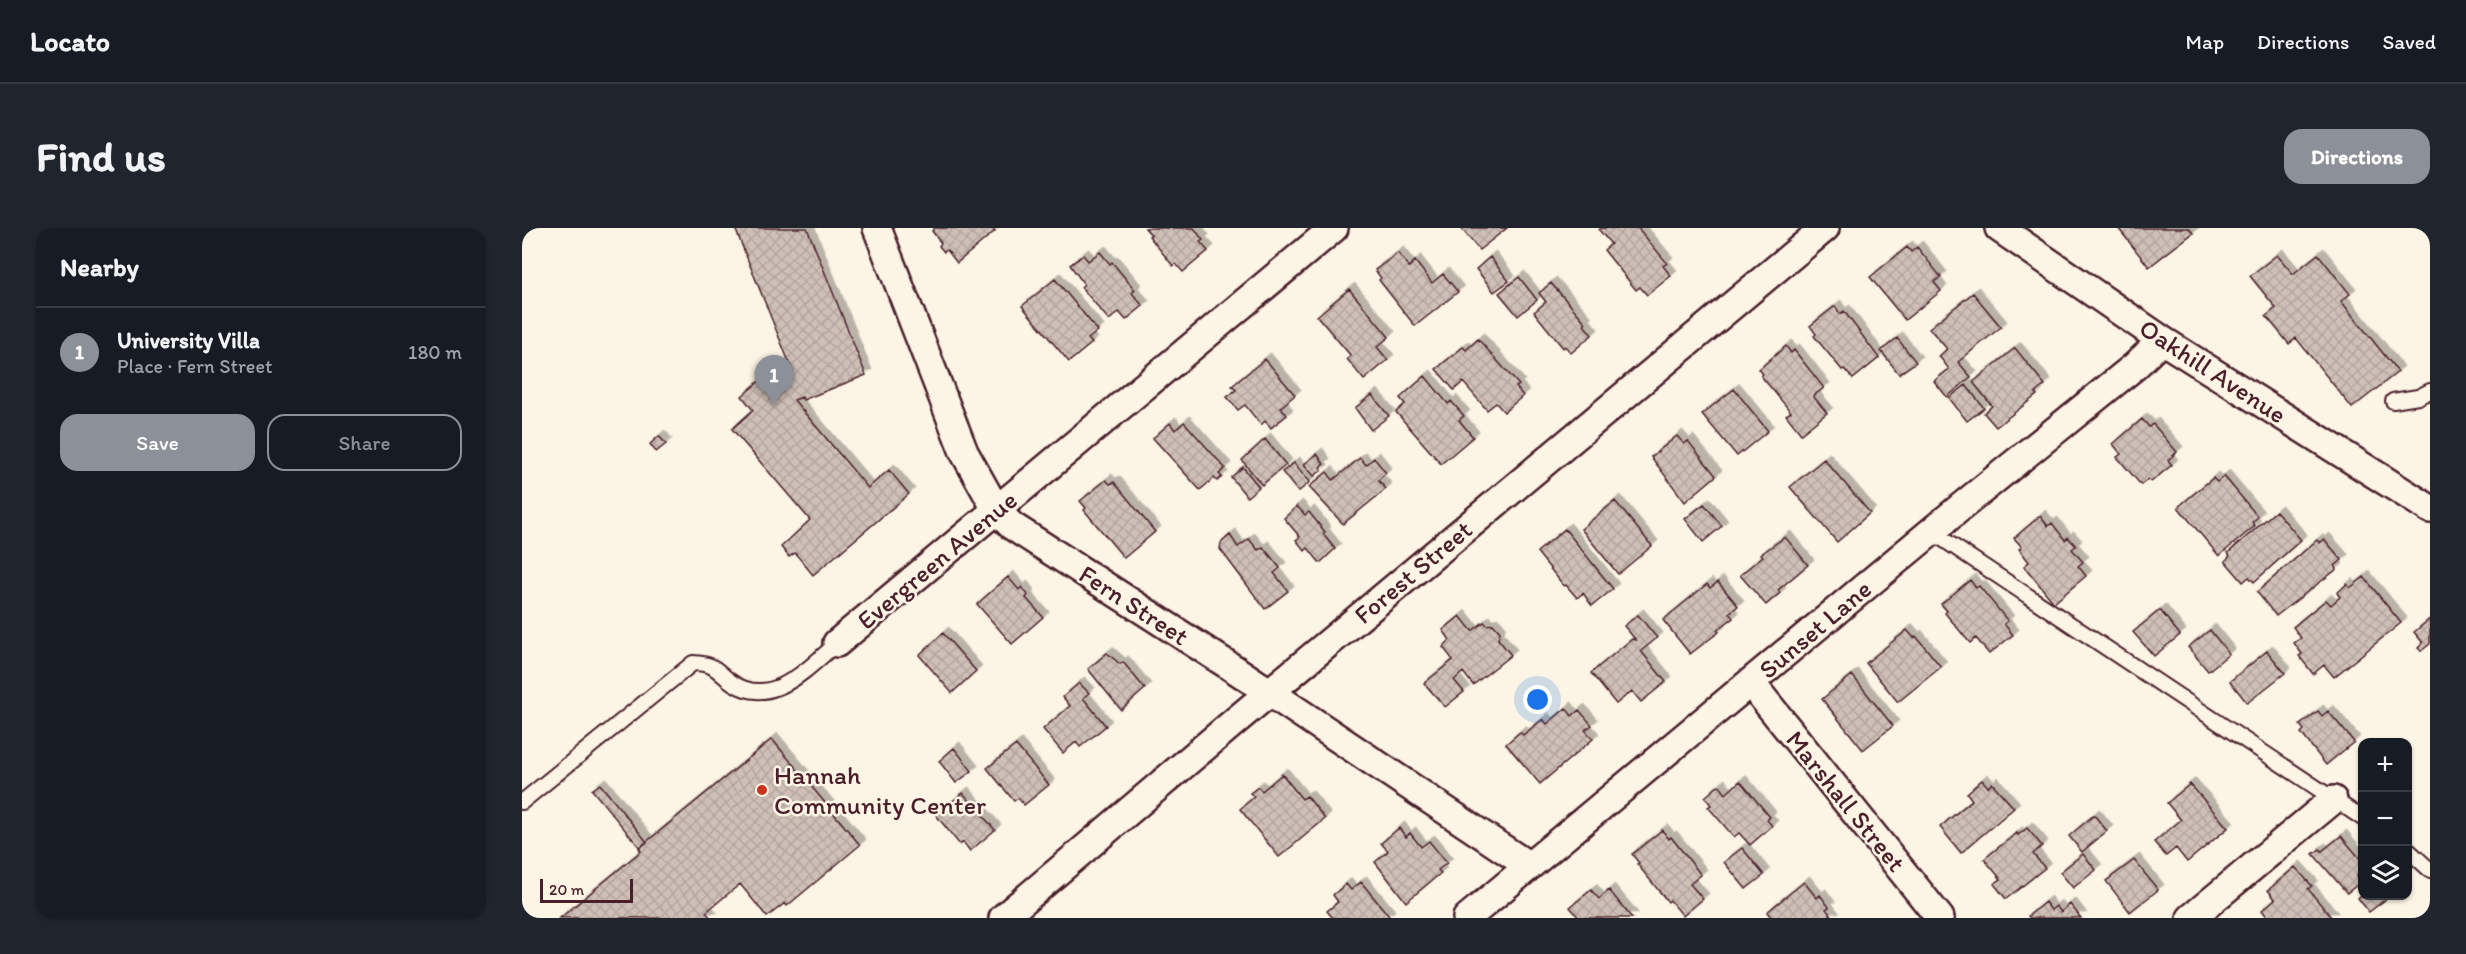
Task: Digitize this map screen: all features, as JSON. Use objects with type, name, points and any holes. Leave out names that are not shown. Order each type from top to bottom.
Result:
[{"type":"street","name":"Evergreen Avenue","points":[[837,644],[1334,228]]},
{"type":"street","name":"Forest Street","points":[[1003,918],[1269,692],[1825,228]]},
{"type":"street","name":"Oakhill Avenue","points":[[1999,228],[2162,340],[2430,509]]},
{"type":"street","name":"Fern Street","points":[[885,232],[964,452],[997,511],[1012,526],[1269,692],[1529,866]]},
{"type":"street","name":"Sunset Lane","points":[[1467,918],[2142,360],[2162,340]]},
{"type":"street","name":"Marshall Street","points":[[1751,683],[1940,918]]},
{"type":"street","points":[[2191,918],[2333,800]]},
{"type":"lane","points":[[2393,401],[2418,397],[2430,391]]},
{"type":"lane","points":[[1932,532],[2358,816]]},
{"type":"lane","name":"Evergreen Avenue","points":[[522,802],[693,663],[714,667],[733,683],[746,689],[760,691],[777,689],[794,679],[837,644]]},
{"type":"lane","points":[[2412,854],[2430,870]]},
{"type":"building","points":[[735,228],[807,228],[866,375],[803,400],[802,397],[794,400],[868,488],[889,470],[909,494],[813,575],[795,553],[789,557],[781,547],[810,520],[732,429],[753,410],[742,396],[762,379],[763,381],[767,378],[774,387],[778,383],[775,379],[793,372]]},
{"type":"building","points":[[935,228],[992,228],[995,231],[957,263],[947,250],[944,252],[939,246],[941,243],[932,231]]},
{"type":"building","points":[[1145,228],[1194,228],[1203,240],[1200,242],[1208,251],[1183,272],[1176,264],[1173,266]]},
{"type":"building","points":[[1461,228],[1507,228],[1479,250]]},
{"type":"building","points":[[1601,228],[1638,228],[1667,263],[1663,266],[1671,276],[1647,295],[1640,287],[1636,290],[1604,250],[1611,244],[1599,230]]},
{"type":"building","points":[[2118,228],[2189,228],[2193,233],[2149,267]]},
{"type":"building","points":[[1907,247],[1911,252],[1917,247],[1941,277],[1934,282],[1941,291],[1905,320],[1870,277]]},
{"type":"building","points":[[1100,252],[1110,264],[1112,262],[1135,290],[1132,293],[1143,306],[1126,320],[1119,312],[1109,320],[1081,287],[1084,284],[1070,265],[1083,255],[1088,261]]},
{"type":"building","points":[[1398,253],[1409,267],[1415,261],[1432,283],[1443,274],[1458,292],[1415,326],[1379,280],[1381,278],[1375,270]]},
{"type":"building","points":[[2318,254],[2350,294],[2341,301],[2398,372],[2352,408],[2296,338],[2289,344],[2266,316],[2276,308],[2250,276],[2277,255],[2293,274]]},
{"type":"building","points":[[1490,257],[1509,281],[1494,292],[1476,269]]},
{"type":"building","points":[[1519,277],[1537,300],[1518,316],[1499,293]]},
{"type":"building","points":[[1055,279],[1098,331],[1088,339],[1092,343],[1069,362],[1022,306]]},
{"type":"building","points":[[1551,283],[1586,323],[1584,325],[1592,335],[1571,353],[1565,346],[1563,348],[1534,312],[1546,302],[1539,293]]},
{"type":"building","points":[[1349,289],[1389,337],[1377,347],[1388,360],[1364,380],[1347,359],[1351,356],[1317,316]]},
{"type":"building","points":[[1973,293],[2001,327],[1958,362],[1971,377],[1947,397],[1934,381],[1949,369],[1939,356],[1947,349],[1929,328]]},
{"type":"building","points":[[1835,306],[1840,314],[1844,311],[1879,358],[1853,379],[1844,369],[1842,370],[1814,336],[1816,334],[1810,326]]},
{"type":"building","points":[[1897,338],[1916,362],[1899,374],[1881,351]]},
{"type":"building","points":[[1478,339],[1519,385],[1516,387],[1523,396],[1504,412],[1496,403],[1487,410],[1463,382],[1454,390],[1436,369],[1463,347],[1466,350]]},
{"type":"building","points":[[1786,346],[1791,353],[1794,350],[1824,388],[1813,396],[1827,413],[1801,434],[1786,415],[1791,412],[1761,376],[1763,374],[1759,369]]},
{"type":"building","points":[[2015,348],[2045,385],[2035,393],[2037,395],[1996,427],[1984,413],[1992,406],[1973,382]]},
{"type":"building","points":[[1265,359],[1295,395],[1281,407],[1287,415],[1271,428],[1265,421],[1261,425],[1245,405],[1238,410],[1227,397],[1236,390],[1232,386]]},
{"type":"building","points":[[1425,376],[1448,404],[1451,401],[1464,416],[1459,420],[1473,437],[1441,464],[1396,412],[1405,404],[1400,398]]},
{"type":"building","points":[[1966,385],[1984,408],[1967,421],[1949,398]]},
{"type":"building","points":[[1734,389],[1768,431],[1737,456],[1702,414]]},
{"type":"building","points":[[1372,395],[1389,416],[1371,430],[1355,408]]},
{"type":"building","points":[[2142,419],[2149,427],[2153,424],[2177,452],[2168,460],[2172,465],[2151,482],[2148,479],[2141,485],[2117,457],[2121,454],[2113,444]]},
{"type":"building","points":[[1184,422],[1225,468],[1219,474],[1222,477],[1217,481],[1214,478],[1200,490],[1153,438],[1170,423],[1175,430]]},
{"type":"building","points":[[659,436],[666,444],[656,452],[650,444]]},
{"type":"building","points":[[1677,436],[1684,444],[1688,441],[1716,476],[1685,502],[1651,457]]},
{"type":"building","points":[[1265,439],[1286,465],[1262,485],[1242,460]]},
{"type":"building","points":[[1317,454],[1324,464],[1320,467],[1322,470],[1314,476],[1304,464]]},
{"type":"building","points":[[1360,458],[1366,465],[1374,458],[1386,473],[1378,480],[1386,489],[1343,524],[1309,487],[1327,472],[1333,480]]},
{"type":"building","points":[[1824,459],[1870,513],[1837,542],[1790,487]]},
{"type":"building","points":[[1294,463],[1310,482],[1298,492],[1282,472]]},
{"type":"building","points":[[1243,467],[1259,487],[1247,497],[1231,477]]},
{"type":"building","points":[[2224,476],[2258,517],[2252,522],[2255,526],[2219,556],[2178,507],[2213,478],[2217,482]]},
{"type":"building","points":[[1106,480],[1110,484],[1114,482],[1155,532],[1124,558],[1084,510],[1086,508],[1080,501]]},
{"type":"building","points":[[1615,501],[1652,546],[1618,574],[1581,529]]},
{"type":"building","points":[[1704,504],[1722,526],[1703,542],[1685,519]]},
{"type":"building","points":[[1297,506],[1305,515],[1309,512],[1335,549],[1320,563],[1308,548],[1305,551],[1296,540],[1300,537],[1284,518]]},
{"type":"building","points":[[2276,511],[2301,540],[2254,582],[2249,577],[2243,582],[2225,561],[2230,556],[2228,553]]},
{"type":"building","points":[[2040,516],[2048,526],[2052,523],[2065,540],[2068,537],[2076,546],[2072,549],[2083,562],[2078,566],[2086,576],[2054,603],[2024,566],[2029,562],[2019,549],[2022,547],[2014,538]]},
{"type":"building","points":[[1565,529],[1613,589],[1592,606],[1583,593],[1577,598],[1566,585],[1564,586],[1537,552]]},
{"type":"building","points":[[1230,535],[1238,547],[1249,539],[1258,550],[1263,547],[1280,568],[1274,573],[1288,591],[1265,609],[1220,549],[1221,543]]},
{"type":"building","points":[[1785,537],[1808,565],[1778,590],[1780,593],[1766,605],[1740,575],[1763,556],[1761,554]]},
{"type":"building","points":[[2324,539],[2342,560],[2335,566],[2337,569],[2276,616],[2257,592],[2317,540],[2320,543]]},
{"type":"building","points":[[1008,577],[1019,590],[1022,587],[1028,595],[1026,598],[1043,617],[1012,644],[977,604]]},
{"type":"building","points":[[2364,577],[2401,623],[2334,677],[2324,665],[2313,674],[2299,656],[2302,654],[2294,643],[2301,638],[2293,627],[2326,600],[2331,605],[2340,597],[2337,593],[2347,584],[2350,588]]},
{"type":"building","points":[[1970,580],[1976,588],[1979,586],[2008,621],[2004,624],[2013,635],[1989,654],[1976,638],[1970,643],[1945,613],[1947,611],[1941,604]]},
{"type":"building","points":[[1718,582],[1738,606],[1729,613],[1733,618],[1717,630],[1719,632],[1690,654],[1663,620],[1707,584],[1710,588]]},
{"type":"building","points":[[2160,610],[2180,635],[2154,656],[2133,632]]},
{"type":"building","points":[[1638,615],[1657,638],[1641,651],[1666,682],[1641,702],[1632,691],[1616,704],[1591,673],[1632,639],[1636,640],[1624,626]]},
{"type":"building","points":[[1460,616],[1472,631],[1484,622],[1487,625],[1493,624],[1500,632],[1498,639],[1511,655],[1473,685],[1463,672],[1454,680],[1464,692],[1445,707],[1424,683],[1453,660],[1443,647],[1450,640],[1443,630]]},
{"type":"building","points":[[2430,619],[2430,644],[2421,651],[2418,648],[2423,643],[2414,632]]},
{"type":"building","points":[[1907,630],[1914,638],[1916,636],[1941,667],[1898,702],[1866,663]]},
{"type":"building","points":[[2210,630],[2229,654],[2208,671],[2188,647]]},
{"type":"building","points":[[943,633],[976,671],[952,693],[919,655]]},
{"type":"building","points":[[2267,651],[2285,673],[2247,703],[2230,681]]},
{"type":"building","points":[[1107,653],[1120,664],[1123,662],[1145,689],[1121,710],[1088,669]]},
{"type":"building","points":[[1852,675],[1893,726],[1863,750],[1822,699]]},
{"type":"building","points":[[1079,683],[1089,693],[1083,698],[1106,726],[1080,747],[1076,742],[1063,753],[1043,729],[1070,706],[1063,697]]},
{"type":"building","points":[[1566,708],[1572,716],[1579,710],[1592,725],[1585,730],[1593,739],[1540,784],[1506,744],[1520,732],[1523,735],[1543,719],[1547,724]]},
{"type":"building","points":[[2318,711],[2322,716],[2328,711],[2354,742],[2326,765],[2301,733],[2304,730],[2300,725]]},
{"type":"building","name":"Hannah Community Center","points":[[772,739],[860,845],[787,906],[785,903],[767,917],[740,884],[706,912],[711,918],[560,918],[641,851],[639,848]]},
{"type":"building","points":[[1016,745],[1049,785],[1024,805],[1018,798],[1014,801],[987,768]]},
{"type":"building","points":[[954,748],[972,771],[956,783],[939,761]]},
{"type":"building","points":[[1282,774],[1302,799],[1307,796],[1325,819],[1279,857],[1240,809],[1254,797],[1250,793],[1258,787],[1262,791]]},
{"type":"building","points":[[1982,780],[1988,787],[1992,783],[2014,808],[1961,853],[1940,827],[1972,800],[1967,793]]},
{"type":"building","points":[[1740,781],[1770,817],[1767,820],[1772,826],[1750,845],[1739,833],[1734,837],[1708,807],[1711,805],[1705,797],[1719,785],[1726,794]]},
{"type":"building","points":[[600,784],[647,842],[640,848],[592,790]]},
{"type":"building","points":[[2190,784],[2228,828],[2187,862],[2176,848],[2166,856],[2154,842],[2181,820],[2167,803]]},
{"type":"building","points":[[963,793],[995,830],[970,851],[963,842],[960,845],[936,815]]},
{"type":"building","points":[[2094,815],[2107,831],[2082,852],[2069,836]]},
{"type":"building","points":[[1399,828],[1406,837],[1410,833],[1421,847],[1429,841],[1447,863],[1438,870],[1441,873],[1406,902],[1375,862],[1388,851],[1381,843]]},
{"type":"building","points":[[2027,828],[2042,846],[2033,854],[2045,868],[2006,899],[1994,884],[2001,879],[1984,859]]},
{"type":"building","points":[[1662,830],[1669,839],[1671,837],[1701,875],[1690,884],[1703,899],[1683,916],[1670,900],[1668,902],[1637,864],[1639,863],[1632,854]]},
{"type":"building","points":[[2341,836],[2358,856],[2358,884],[2347,893],[2313,854],[2320,849],[2322,851]]},
{"type":"building","points":[[1742,848],[1764,875],[1746,889],[1724,862]]},
{"type":"building","points":[[2083,854],[2096,870],[2073,888],[2060,872]]},
{"type":"building","points":[[2134,860],[2158,890],[2130,912],[2106,881]]},
{"type":"building","points":[[2295,867],[2312,886],[2308,889],[2332,918],[2268,918],[2262,910],[2275,899],[2268,890]]},
{"type":"building","points":[[1361,882],[1389,916],[1387,918],[1333,918],[1327,911],[1338,902],[1333,895],[1346,884],[1351,890]]},
{"type":"building","points":[[1804,882],[1817,898],[1820,895],[1829,907],[1826,909],[1833,918],[1772,918],[1767,912]]},
{"type":"building","points":[[1591,890],[1599,899],[1609,890],[1632,918],[1579,918],[1570,907]]},
{"type":"building","points":[[2360,900],[2385,900],[2369,912]]},
{"type":"building","points":[[2045,902],[2051,910],[2056,906],[2061,912],[2070,904],[2081,918],[2030,918],[2028,916]]},
{"type":"place","name":"University Villa","points":[[774,405]]},
{"type":"place","name":"Hannah Community Center","points":[[762,790]]}]
